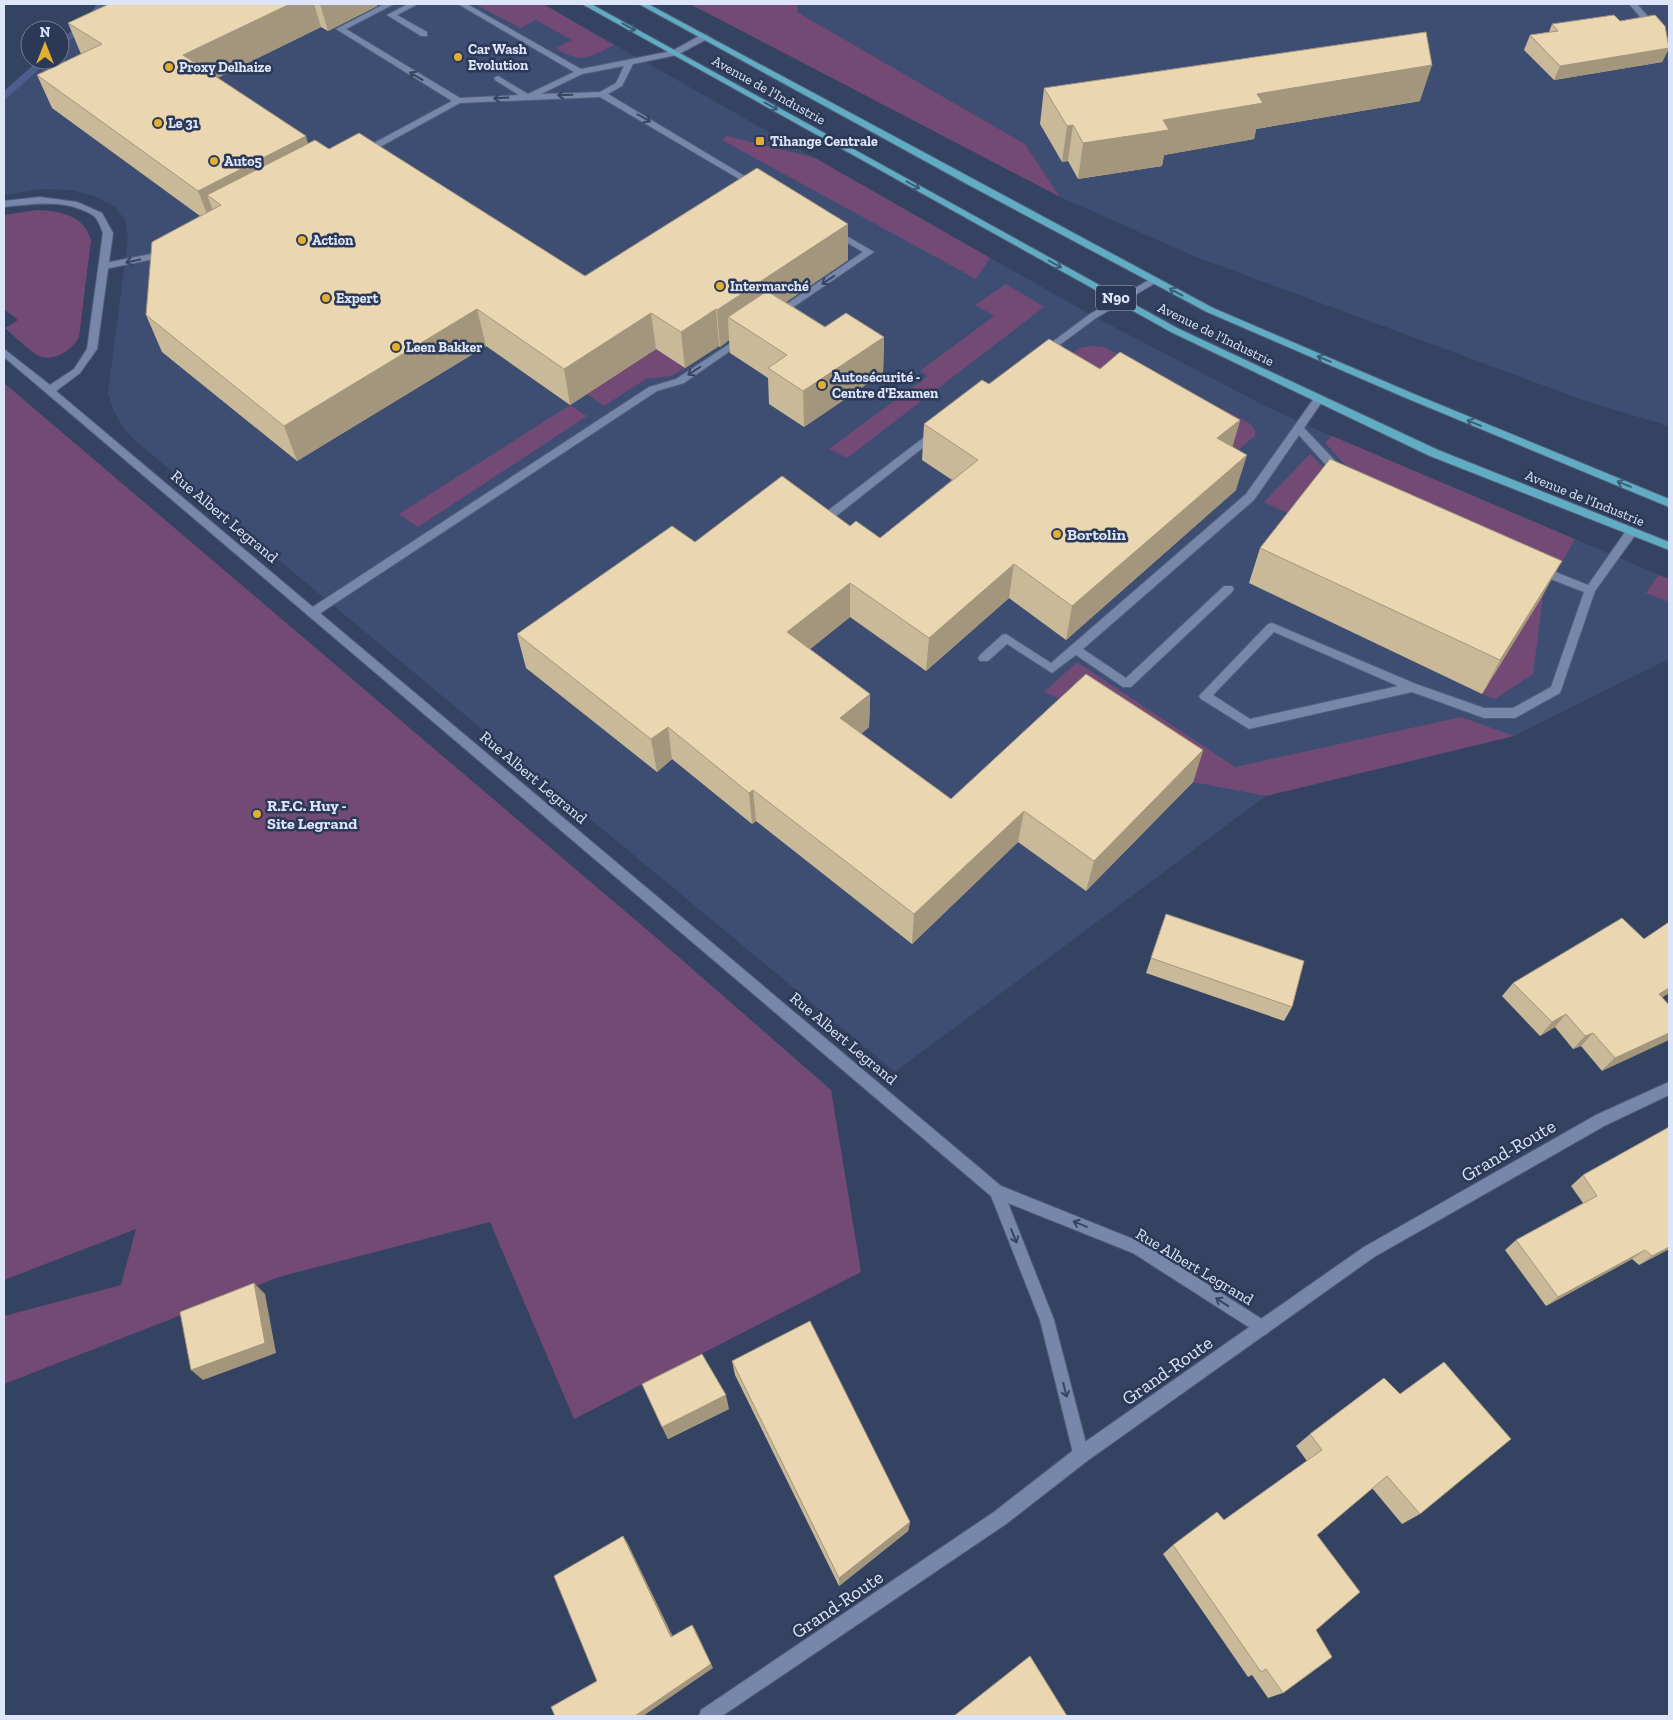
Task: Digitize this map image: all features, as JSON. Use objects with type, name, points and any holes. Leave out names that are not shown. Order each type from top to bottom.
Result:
[{"type":"main road","name":"Avenue de l'Industrie","points":[[586,4],[1174,330],[1434,453],[1669,546]]},
{"type":"main road","name":"Avenue de l'Industrie","points":[[643,4],[1210,310],[1410,396],[1669,502]]},
{"type":"street","points":[[390,4],[340,29],[458,101]]},
{"type":"street","points":[[414,4],[392,14],[424,34]]},
{"type":"street","points":[[462,4],[580,72]]},
{"type":"street","points":[[1632,4],[1669,45]]},
{"type":"street","points":[[528,97],[580,72],[674,53],[704,37]]},
{"type":"street","points":[[355,156],[374,150],[458,101],[602,94],[619,84],[630,62]]},
{"type":"street","points":[[498,78],[528,97]]},
{"type":"street","points":[[602,94],[758,186],[743,191]]},
{"type":"street","points":[[4,204],[40,200],[74,204],[99,216],[108,233],[105,266],[92,349],[77,371],[50,390]]},
{"type":"street","points":[[770,320],[868,252],[828,228]]},
{"type":"street","points":[[105,266],[165,254],[174,250]]},
{"type":"street","points":[[1037,357],[1093,316],[1154,280]]},
{"type":"street","points":[[312,613],[653,389],[680,381],[754,331]]},
{"type":"street","name":"Rue Albert Legrand","points":[[4,352],[996,1191],[1138,1248],[1263,1328]]},
{"type":"street","points":[[984,658],[1006,638],[1052,669],[1250,498],[1319,399]]},
{"type":"street","points":[[826,518],[943,428]]},
{"type":"street","points":[[1298,428],[1349,484]]},
{"type":"street","points":[[1412,687],[1249,724],[1205,696],[1272,627],[1412,687],[1484,713],[1515,714],[1556,690],[1590,590],[1632,531]]},
{"type":"street","points":[[1526,564],[1590,590]]},
{"type":"street","points":[[1075,649],[1127,684],[1228,589]]},
{"type":"street","name":"Grand-Route","points":[[707,1716],[1000,1518],[1081,1455],[1368,1252],[1601,1120],[1669,1088]]},
{"type":"street","name":"Rue Albert Legrand","points":[[996,1191],[1047,1320],[1081,1455]]},
{"type":"shaded area","points":[[101,4],[543,4],[1093,316],[1267,407],[1669,579],[1669,659],[1514,736],[1266,796],[895,1072],[139,444],[124,429],[113,409],[108,393],[128,238],[125,220],[115,207],[94,196],[70,190],[41,189],[4,195],[4,96],[33,70],[70,70],[70,37],[92,17]]},
{"type":"shaded area","points":[[475,4],[543,4],[614,45],[591,56],[579,58],[556,48],[572,40],[536,20],[520,28]]},
{"type":"shaded area","points":[[690,4],[797,4],[797,12],[1025,144],[1060,197]]},
{"type":"shaded area","points":[[797,4],[1669,4],[1669,426],[1591,403],[1196,257],[1060,197],[1025,144],[797,12]]},
{"type":"shaded area","points":[[727,136],[815,158],[990,258],[976,279],[722,140]]},
{"type":"shaded area","points":[[37,210],[62,213],[70,216],[83,225],[91,240],[79,337],[62,354],[51,357],[39,356],[5,328],[18,320],[4,309],[4,215]]},
{"type":"shaded area","points":[[1006,284],[1044,307],[847,458],[829,449],[928,376],[920,371],[994,316],[975,305]]},
{"type":"shaded area","points":[[1090,346],[1104,347],[1249,423],[1255,430],[1255,436],[1230,456],[1065,360],[1079,348]]},
{"type":"shaded area","points":[[656,349],[685,368],[671,376],[646,379],[604,406],[587,394]]},
{"type":"shaded area","name":"R.F.C. Huy - Site Legrand","points":[[4,383],[666,946],[831,1090],[861,1272],[574,1419],[490,1222],[279,1277],[4,1384],[4,1316],[121,1285],[136,1229],[4,1280]]},
{"type":"shaded area","points":[[570,405],[587,416],[418,527],[399,514]]},
{"type":"shaded area","points":[[1332,436],[1575,539],[1562,562],[1353,473],[1325,443]]},
{"type":"shaded area","points":[[1310,454],[1343,487],[1298,518],[1264,502]]},
{"type":"shaded area","points":[[1658,575],[1669,579],[1669,602],[1646,593]]},
{"type":"shaded area","points":[[1543,595],[1533,674],[1495,699],[1482,694]]},
{"type":"shaded area","points":[[1077,662],[1235,767],[1461,717],[1514,736],[1266,796],[1193,782],[1079,707],[1044,692]]},
{"type":"building","points":[[109,4],[290,4],[183,55],[306,136],[198,191],[37,75],[47,70],[70,70],[70,59],[102,44],[70,24],[70,22]]},
{"type":"building","points":[[1614,15],[1620,21],[1655,15],[1665,26],[1669,48],[1560,66],[1530,35],[1558,31],[1552,24]]},
{"type":"building","points":[[1426,32],[1432,65],[1257,94],[1263,103],[1163,120],[1169,130],[1083,143],[1073,125],[1067,126],[1044,88]]},
{"type":"building","points":[[359,133],[585,276],[757,168],[848,224],[681,332],[651,313],[564,369],[477,309],[284,426],[146,315],[152,242],[221,205],[207,195],[315,140],[329,149]]},
{"type":"building","points":[[767,291],[825,327],[846,313],[884,337],[803,391],[768,368],[787,355],[728,317]]},
{"type":"building","points":[[1049,339],[1100,369],[1120,352],[1240,420],[1217,438],[1247,455],[1072,606],[1014,564],[929,638],[850,583],[787,632],[870,694],[840,718],[951,799],[1086,674],[1203,750],[1094,861],[1024,811],[914,914],[753,790],[749,793],[668,727],[651,739],[517,634],[672,526],[695,542],[782,476],[850,526],[856,521],[880,538],[978,460],[924,424],[982,380],[989,384]]},
{"type":"building","points":[[1330,459],[1562,561],[1500,660],[1260,548]]},
{"type":"building","points":[[1166,914],[1304,961],[1292,1007],[1151,958]]},
{"type":"building","points":[[1622,918],[1644,939],[1669,922],[1669,988],[1659,994],[1669,1005],[1669,1033],[1615,1058],[1593,1033],[1585,1036],[1566,1014],[1552,1022],[1513,983]]},
{"type":"building","points":[[1669,1127],[1669,1247],[1652,1256],[1645,1250],[1558,1297],[1516,1240],[1597,1196],[1583,1175]]},
{"type":"building","points":[[254,1283],[265,1343],[191,1370],[180,1312]]},
{"type":"building","points":[[810,1321],[910,1522],[839,1578],[732,1361]]},
{"type":"building","points":[[702,1354],[726,1395],[662,1427],[642,1384]]},
{"type":"building","points":[[1444,1362],[1511,1439],[1420,1514],[1387,1476],[1317,1535],[1360,1592],[1316,1630],[1332,1657],[1283,1693],[1266,1669],[1261,1672],[1173,1545],[1217,1512],[1224,1520],[1322,1450],[1310,1434],[1384,1378],[1400,1394]]},
{"type":"building","points":[[623,1536],[671,1637],[692,1625],[711,1664],[635,1716],[555,1716],[551,1707],[597,1681],[554,1576]]},
{"type":"building","points":[[1030,1656],[1067,1716],[954,1716]]},
{"type":"waterway","points":[[70,37],[92,17],[101,4]]},
{"type":"waterway","points":[[4,96],[33,70]]},
{"type":"place","name":"Car Wash Evolution","points":[[458,57]]},
{"type":"place","name":"Proxy Delhaize","points":[[169,67]]},
{"type":"place","name":"Le 31","points":[[158,123]]},
{"type":"place","name":"Tihange Centrale","points":[[760,141]]},
{"type":"place","name":"Auto5","points":[[214,161]]},
{"type":"place","name":"Action","points":[[302,240]]},
{"type":"place","name":"Intermarché","points":[[720,286]]},
{"type":"place","name":"Expert","points":[[326,298]]},
{"type":"place","name":"Leen Bakker","points":[[396,347]]},
{"type":"place","name":"Autosécurité - Centre d'Examen","points":[[822,385]]},
{"type":"place","name":"Bortolin","points":[[1057,534]]},
{"type":"place","name":"R.F.C. Huy - Site Legrand","points":[[257,814]]}]
